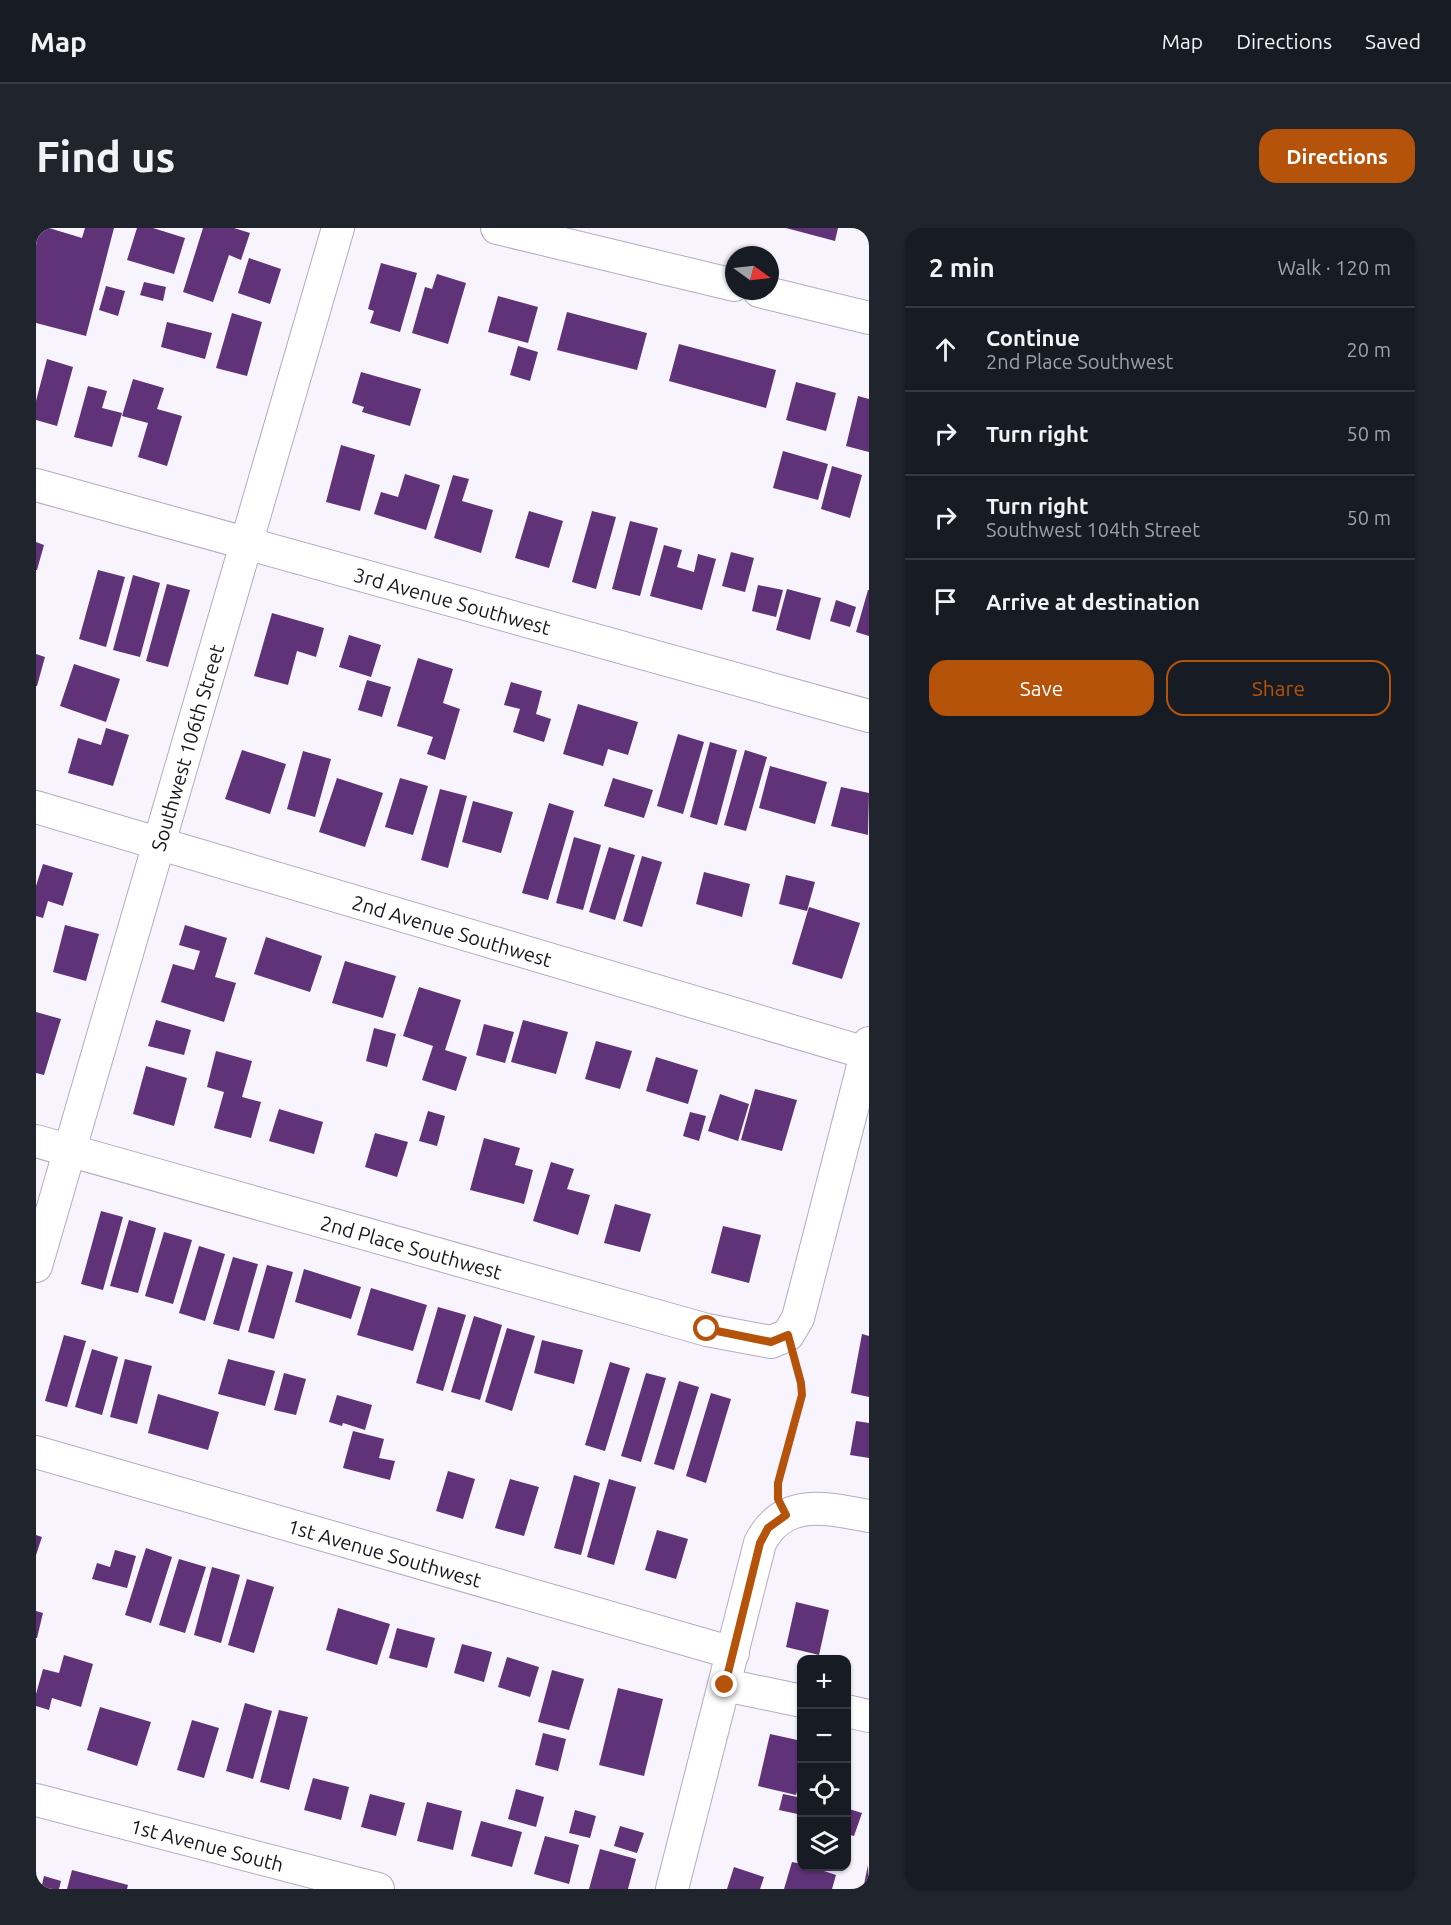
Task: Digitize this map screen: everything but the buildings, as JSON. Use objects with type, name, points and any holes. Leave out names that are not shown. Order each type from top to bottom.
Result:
[{"type":"street","name":"Southwest 106th Street","points":[[36,1266],[338,228]]},
{"type":"street","points":[[497,228],[725,283]]},
{"type":"street","points":[[779,296],[869,318]]},
{"type":"street","name":"3rd Avenue Southwest","points":[[36,485],[869,717]]},
{"type":"street","name":"2nd Avenue Southwest","points":[[36,807],[868,1048]]},
{"type":"street","points":[[788,1335],[798,1318],[861,1110],[868,1048]]},
{"type":"street","name":"2nd Place Southwest","points":[[36,1141],[707,1329],[771,1342],[788,1335]]},
{"type":"street","name":"1st Avenue Southwest","points":[[36,1452],[733,1653]]},
{"type":"street","points":[[672,1889],[760,1543],[768,1528],[786,1515],[806,1508],[827,1508],[869,1516]]},
{"type":"street","points":[[725,1685],[797,1700]]},
{"type":"street","points":[[851,1712],[869,1716]]},
{"type":"street","name":"1st Avenue South","points":[[36,1800],[378,1889]]},
{"type":"path","points":[[786,1515],[778,1499],[778,1483],[802,1395],[788,1335]]},
{"type":"route","points":[[707,1329],[771,1342],[788,1335],[802,1395],[778,1483],[778,1499],[786,1515],[768,1528],[760,1543],[725,1685]]}]
